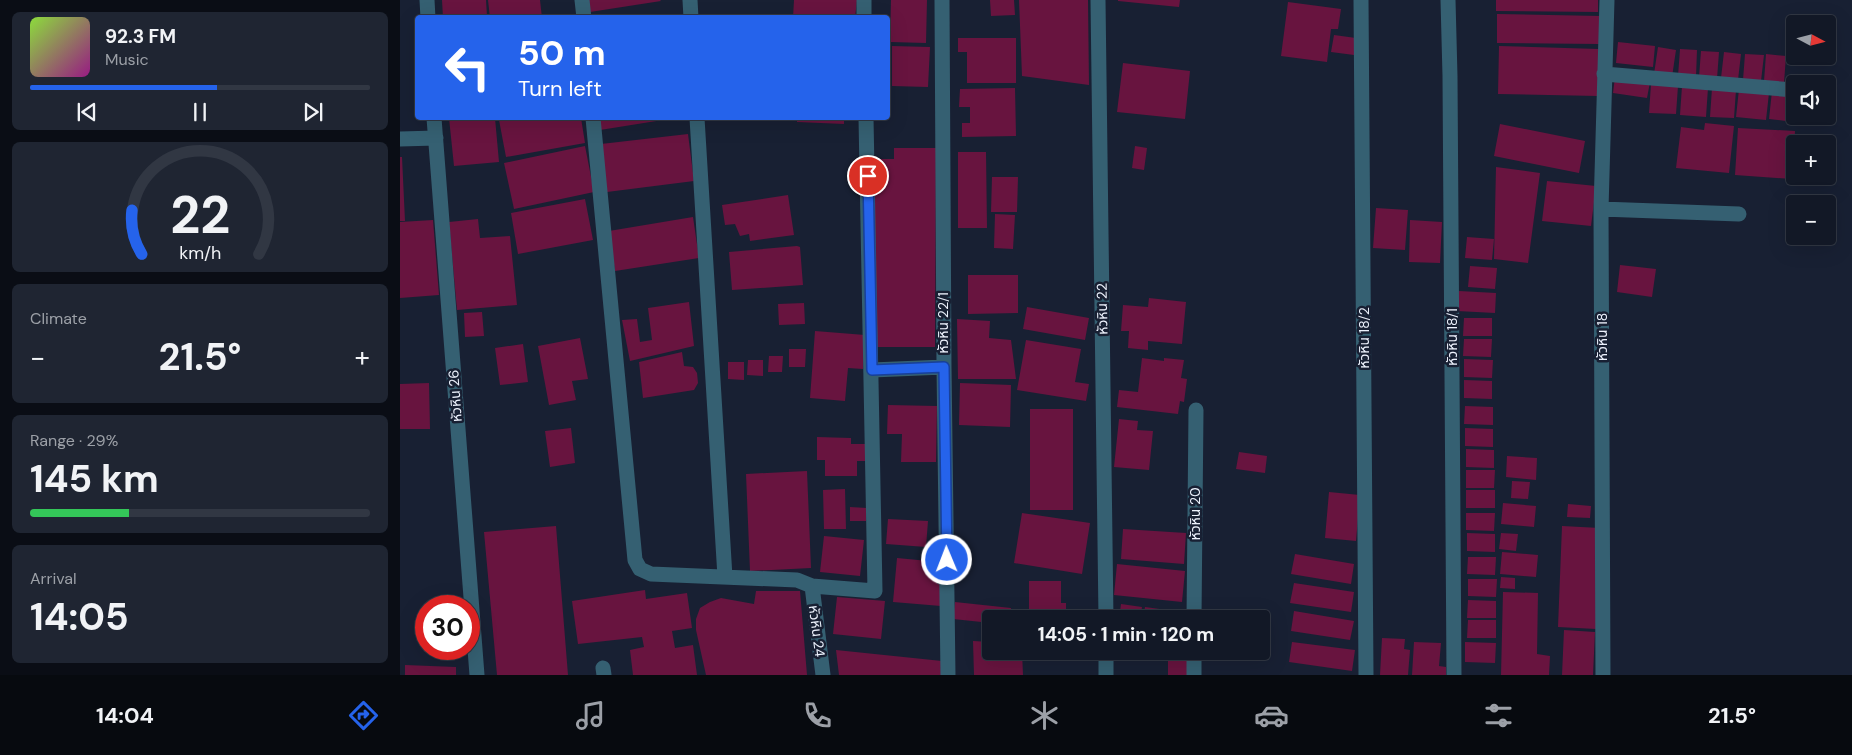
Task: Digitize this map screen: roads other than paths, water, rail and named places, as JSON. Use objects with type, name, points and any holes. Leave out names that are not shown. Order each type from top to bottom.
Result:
[{"type":"street","points":[[426,0],[428,15]]},
{"type":"street","points":[[582,0],[584,15]]},
{"type":"street","points":[[690,0],[691,15]]},
{"type":"street","points":[[864,0],[864,15]]},
{"type":"street","name":"หัวหิน 22/1","points":[[942,0],[948,675]]},
{"type":"street","name":"หัวหิน 22","points":[[1098,0],[1106,610]]},
{"type":"street","name":"หัวหิน 18/2","points":[[1361,0],[1366,675]]},
{"type":"street","name":"หัวหิน 18/1","points":[[1448,0],[1454,675]]},
{"type":"street","name":"หัวหิน 18","points":[[1603,675],[1601,209],[1607,0]]},
{"type":"street","points":[[1604,74],[1786,89]]},
{"type":"street","name":"หัวหิน 26","points":[[434,120],[477,675]]},
{"type":"street","points":[[594,120],[635,560],[640,569],[651,574],[797,580],[812,586],[875,591],[866,120]]},
{"type":"street","points":[[697,120],[725,577]]},
{"type":"street","points":[[400,139],[436,138]]},
{"type":"street","points":[[1601,209],[1739,214]]},
{"type":"street","points":[[872,370],[944,367]]},
{"type":"street","name":"หัวหิน 20","points":[[1194,610],[1196,410]]},
{"type":"street","name":"หัวหิน 24","points":[[812,586],[823,675]]},
{"type":"street","points":[[1106,660],[1106,675]]},
{"type":"street","points":[[1194,660],[1194,675]]}]
